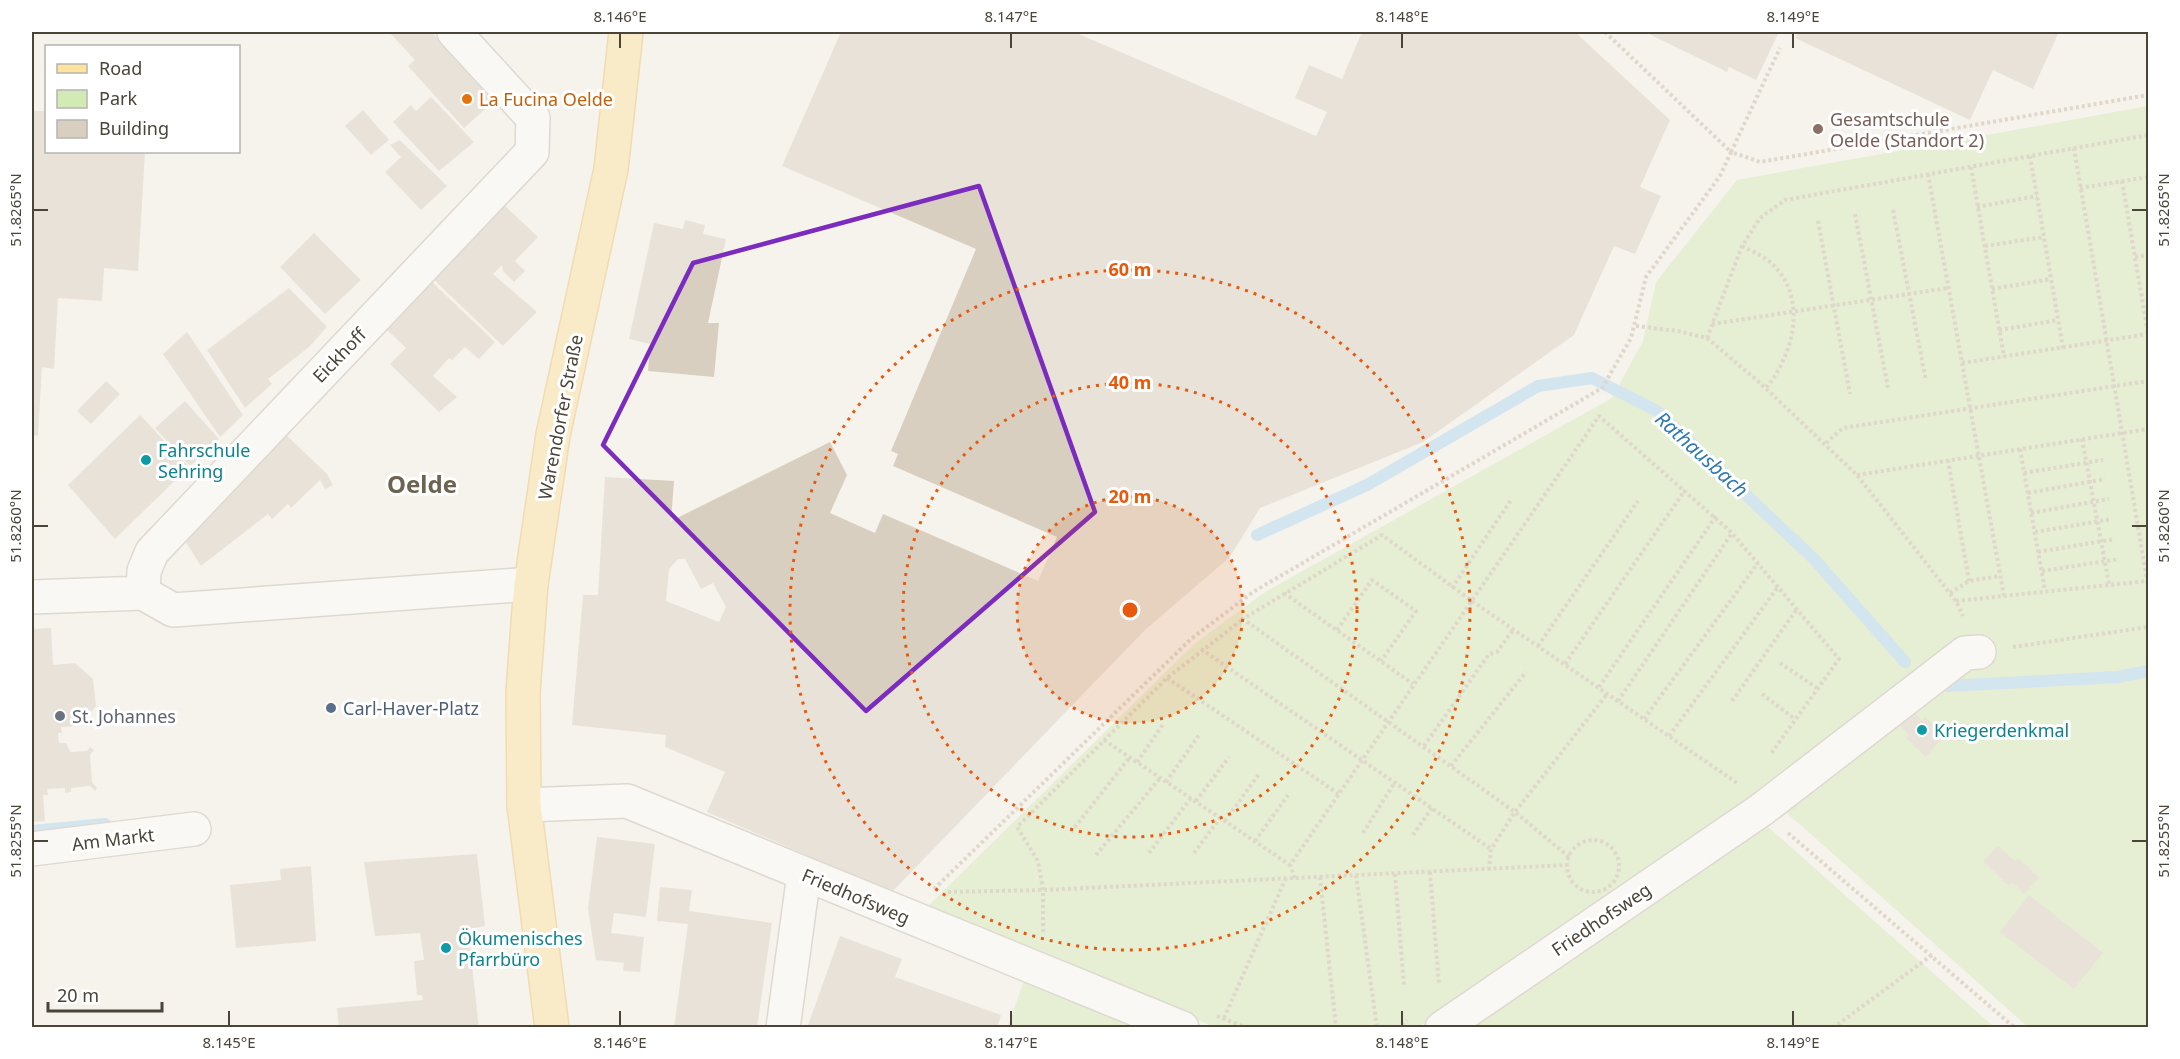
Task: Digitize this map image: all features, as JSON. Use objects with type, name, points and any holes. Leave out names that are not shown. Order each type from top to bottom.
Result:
[{"type":"main road","name":"Warendorfer Straße","points":[[552,1028],[524,805],[523,692],[531,584],[553,435],[611,169],[626,32]]},
{"type":"street","name":"Eickhoff","points":[[143,593],[144,571],[152,552],[532,152],[533,118],[453,32]]},
{"type":"street","points":[[32,597],[143,593],[173,610],[531,584]]},
{"type":"street","name":"Friedhofsweg","points":[[1441,1012],[1752,799],[1972,653]]},
{"type":"street","name":"Friedhofsweg","points":[[524,805],[627,801],[905,916],[1149,1021],[1182,1028]]},
{"type":"street","name":"Am Markt","points":[[32,849],[194,829]]},
{"type":"street","points":[[783,1028],[804,874]]},
{"type":"path","points":[[1605,32],[1731,152],[1760,162],[2148,95]]},
{"type":"path","points":[[905,916],[1200,632],[1253,592],[1602,388],[1636,326],[1646,277],[1720,176],[1780,48]]},
{"type":"path","points":[[1707,338],[1742,246],[1760,218],[1785,200],[2148,135]]},
{"type":"path","points":[[1956,601],[2109,584],[2148,584],[2074,148]]},
{"type":"path","points":[[2030,156],[2063,348]]},
{"type":"path","points":[[1971,167],[2004,357]]},
{"type":"path","points":[[1928,174],[2004,596]]},
{"type":"path","points":[[2080,188],[2148,177]]},
{"type":"path","points":[[1962,363],[2148,334],[2122,181]]},
{"type":"path","points":[[1977,207],[2037,196]]},
{"type":"path","points":[[1893,210],[1926,381]]},
{"type":"path","points":[[1855,214],[1888,388]]},
{"type":"path","points":[[1818,221],[1850,394]]},
{"type":"path","points":[[1984,246],[2044,237]]},
{"type":"path","points":[[1742,246],[1770,262],[1788,285],[1793,312],[1793,333],[1788,354],[1779,372],[1766,388]]},
{"type":"path","points":[[2135,257],[2148,255]]},
{"type":"path","points":[[1992,289],[2051,279]]},
{"type":"path","points":[[1712,324],[1948,288]]},
{"type":"path","points":[[1999,330],[2058,320]]},
{"type":"path","points":[[1636,326],[1678,331],[1707,338],[1826,443],[1857,475],[1956,601],[1972,653],[2148,627]]},
{"type":"path","points":[[1826,443],[1843,428],[2148,381]]},
{"type":"path","points":[[1290,865],[1599,416],[1716,516],[1839,659],[1766,760]]},
{"type":"path","points":[[1857,475],[2122,432],[2148,430]]},
{"type":"path","points":[[2082,439],[2109,584]]},
{"type":"path","points":[[2020,449],[2045,591]]},
{"type":"path","points":[[1948,460],[1969,581]]},
{"type":"path","points":[[2024,473],[2103,460]]},
{"type":"path","points":[[2028,493],[2105,479]]},
{"type":"path","points":[[1565,664],[1685,490]]},
{"type":"path","points":[[2031,513],[2109,499]]},
{"type":"path","points":[[1452,588],[1511,500]]},
{"type":"path","points":[[1538,646],[1638,501]]},
{"type":"path","points":[[1599,687],[1716,516]]},
{"type":"path","points":[[2035,532],[2112,519]]},
{"type":"path","points":[[1618,701],[1732,533]]},
{"type":"path","points":[[1043,890],[1038,861],[1017,827],[1167,678],[1201,649],[1242,618],[1382,535],[1452,588],[1669,736],[1752,799],[2015,1028]]},
{"type":"path","points":[[2038,552],[2115,539]]},
{"type":"path","points":[[2042,571],[2119,559]]},
{"type":"path","points":[[1644,719],[1758,563]]},
{"type":"path","points":[[1950,593],[1969,581],[2000,576]]},
{"type":"path","points":[[1337,630],[1372,580],[1416,611],[1381,661]]},
{"type":"path","points":[[1669,736],[1779,587]]},
{"type":"path","points":[[1284,593],[1413,684]]},
{"type":"path","points":[[1732,700],[1797,609]]},
{"type":"path","points":[[1242,618],[1388,723],[1451,765],[1515,812],[1569,857]]},
{"type":"path","points":[[1424,746],[1489,654],[1497,652],[1514,630]]},
{"type":"path","points":[[1201,649],[1491,849]]},
{"type":"path","points":[[1780,663],[1818,688]]},
{"type":"path","points":[[1451,765],[1526,672]]},
{"type":"path","points":[[1167,678],[1339,794]]},
{"type":"path","points":[[1489,870],[1491,849],[1515,812],[1607,694]]},
{"type":"path","points":[[1762,694],[1795,719]]},
{"type":"path","points":[[1137,762],[1164,723]]},
{"type":"path","points":[[1166,782],[1199,735]]},
{"type":"path","points":[[1104,740],[1290,865],[1294,878]]},
{"type":"path","points":[[1071,832],[1130,757]]},
{"type":"path","points":[[1196,801],[1229,757]]},
{"type":"path","points":[[1194,853],[1259,774]]},
{"type":"path","points":[[1096,855],[1160,778]]},
{"type":"path","points":[[1363,833],[1395,782]]},
{"type":"path","points":[[1255,841],[1288,795]]},
{"type":"path","points":[[1149,853],[1191,798]]},
{"type":"path","points":[[1413,835],[1432,808]]},
{"type":"path","points":[[1594,840],[1602,842],[1615,852],[1619,868],[1614,882],[1607,888],[1592,892],[1577,887],[1571,880],[1567,865],[1569,857],[1579,844],[1594,840]]},
{"type":"path","points":[[937,885],[944,892],[1043,890],[1567,865]]},
{"type":"path","points":[[1430,872],[1441,1012]]},
{"type":"path","points":[[1395,874],[1404,986]]},
{"type":"path","points":[[1356,875],[1377,1028]]},
{"type":"path","points":[[1320,877],[1336,1028]]},
{"type":"path","points":[[1224,1018],[1286,878]]},
{"type":"path","points":[[1833,1028],[1932,955]]},
{"type":"highlighted area","points":[[979,186],[1095,512],[866,711],[603,445],[693,263]]},
{"type":"green space","points":[[2148,106],[2148,1027],[2028,1027],[1761,790],[1610,902],[1418,1027],[1215,1027],[921,913],[1193,645],[1265,592],[1612,398],[1643,341],[1656,282],[1737,180]]},
{"type":"green space","points":[[1767,826],[1994,1027],[1473,1027]]},
{"type":"green space","points":[[1024,981],[1131,1021],[1128,1027],[1007,1028]]},
{"type":"building","points":[[389,32],[432,32],[494,101],[464,128],[408,66],[415,60]]},
{"type":"building","points":[[841,32],[1074,32],[1316,136],[1327,112],[1295,98],[1309,65],[1342,79],[1362,32],[1575,32],[1670,120],[1640,187],[1661,196],[1635,254],[1614,246],[1574,335],[1423,442],[1260,508],[1230,557],[1145,630],[892,892],[707,812],[725,772],[665,747],[666,735],[572,725],[583,595],[598,595],[605,477],[674,481],[671,521],[830,442],[847,475],[830,513],[875,533],[883,514],[1038,581],[1057,537],[893,466],[898,454],[891,451],[976,249],[782,166]],"holes":[[[678,559],[685,559],[701,589],[713,583],[726,607],[719,622],[666,601],[669,569]]]},
{"type":"building","points":[[1645,32],[1779,32],[1756,80],[1729,67],[1727,72]]},
{"type":"building","points":[[1798,32],[2059,32],[2033,89],[1993,70],[1970,120],[1795,38]]},
{"type":"building","points":[[431,97],[474,142],[439,171],[393,122],[411,105],[416,111]]},
{"type":"building","points":[[363,110],[389,140],[371,155],[345,126]]},
{"type":"building","points":[[32,111],[45,111],[45,153],[145,153],[138,271],[104,268],[102,301],[58,298],[54,369],[42,367],[38,436],[32,435]]},
{"type":"building","points":[[400,140],[447,186],[421,210],[385,172],[401,157],[390,145]]},
{"type":"building","points":[[502,203],[538,237],[515,261],[525,271],[514,282],[503,271],[502,265],[493,274],[537,312],[503,346],[431,277]]},
{"type":"building","points":[[685,220],[705,225],[703,234],[726,239],[708,323],[719,323],[714,377],[648,371],[650,344],[629,339],[654,223],[683,229]]},
{"type":"building","points":[[314,233],[361,280],[325,314],[280,267]]},
{"type":"building","points":[[430,280],[495,342],[479,359],[465,347],[452,360],[449,358],[433,376],[457,397],[439,412],[390,364],[406,348],[384,327]]},
{"type":"building","points":[[289,288],[327,327],[309,347],[268,379],[272,384],[245,408],[207,350]]},
{"type":"building","points":[[187,332],[243,415],[220,437],[163,354]]},
{"type":"building","points":[[106,381],[120,394],[91,424],[77,411]]},
{"type":"building","points":[[185,401],[219,439],[190,466],[155,428]]},
{"type":"building","points":[[140,415],[189,467],[115,539],[68,485]]},
{"type":"building","points":[[283,432],[327,474],[333,485],[325,489],[320,480],[291,508],[288,504],[272,519],[268,514],[201,566],[182,536]]},
{"type":"building","name":"St. Johannes","points":[[51,628],[53,665],[75,663],[93,679],[96,706],[79,726],[61,727],[62,733],[58,733],[59,743],[66,743],[70,752],[87,751],[90,747],[94,750],[90,755],[92,782],[97,788],[95,791],[90,786],[71,788],[71,792],[65,793],[65,788],[47,789],[48,795],[43,795],[45,821],[32,822],[32,629]]},
{"type":"building","name":"Kriegerdenkmal","points":[[1911,710],[1922,720],[1925,717],[1945,735],[1926,757],[1906,738],[1909,735],[1897,723]]},
{"type":"building","points":[[597,837],[655,844],[646,917],[614,913],[611,933],[644,937],[640,972],[623,971],[624,963],[596,960],[588,909]]},
{"type":"building","points":[[1998,846],[2015,861],[2018,858],[2039,878],[2024,894],[2012,882],[2009,886],[1983,861]]},
{"type":"building","name":"Ökumenisches Pfarrbüro","points":[[477,854],[485,926],[468,929],[479,1028],[339,1028],[337,1008],[423,1000],[422,995],[417,995],[414,961],[424,960],[420,933],[375,936],[364,862]]},
{"type":"building","points":[[311,866],[316,941],[236,948],[230,885],[281,880],[280,869]]},
{"type":"building","points":[[660,887],[692,890],[689,911],[772,923],[757,1028],[674,1028],[688,924],[657,921]]},
{"type":"building","points":[[2029,895],[2103,953],[2074,989],[2000,932]]},
{"type":"building","points":[[840,936],[902,959],[895,977],[1001,1015],[997,1028],[807,1028]]},
{"type":"waterway","name":"Rathausbach","points":[[1257,535],[1367,485],[1538,386],[1592,378],[1657,411],[1814,559],[1905,662]]},
{"type":"waterway","name":"Rathausbach","points":[[1946,686],[2118,677],[2148,671]]},
{"type":"waterway","name":"Rathausbach","points":[[32,831],[105,824]]},
{"type":"place","name":"La Fucina Oelde","points":[[467,99]]},
{"type":"place","name":"Gesamtschule Oelde (Standort 2)","points":[[1818,129]]},
{"type":"place","name":"Fahrschule Sehring","points":[[146,460]]},
{"type":"place","name":"Carl-Haver-Platz","points":[[331,708]]},
{"type":"place","name":"St. Johannes","points":[[60,716]]},
{"type":"place","name":"Kriegerdenkmal","points":[[1922,730]]},
{"type":"place","name":"Ökumenisches Pfarrbüro","points":[[446,948]]},
{"type":"district","name":"Oelde","points":[[422,483]]}]
